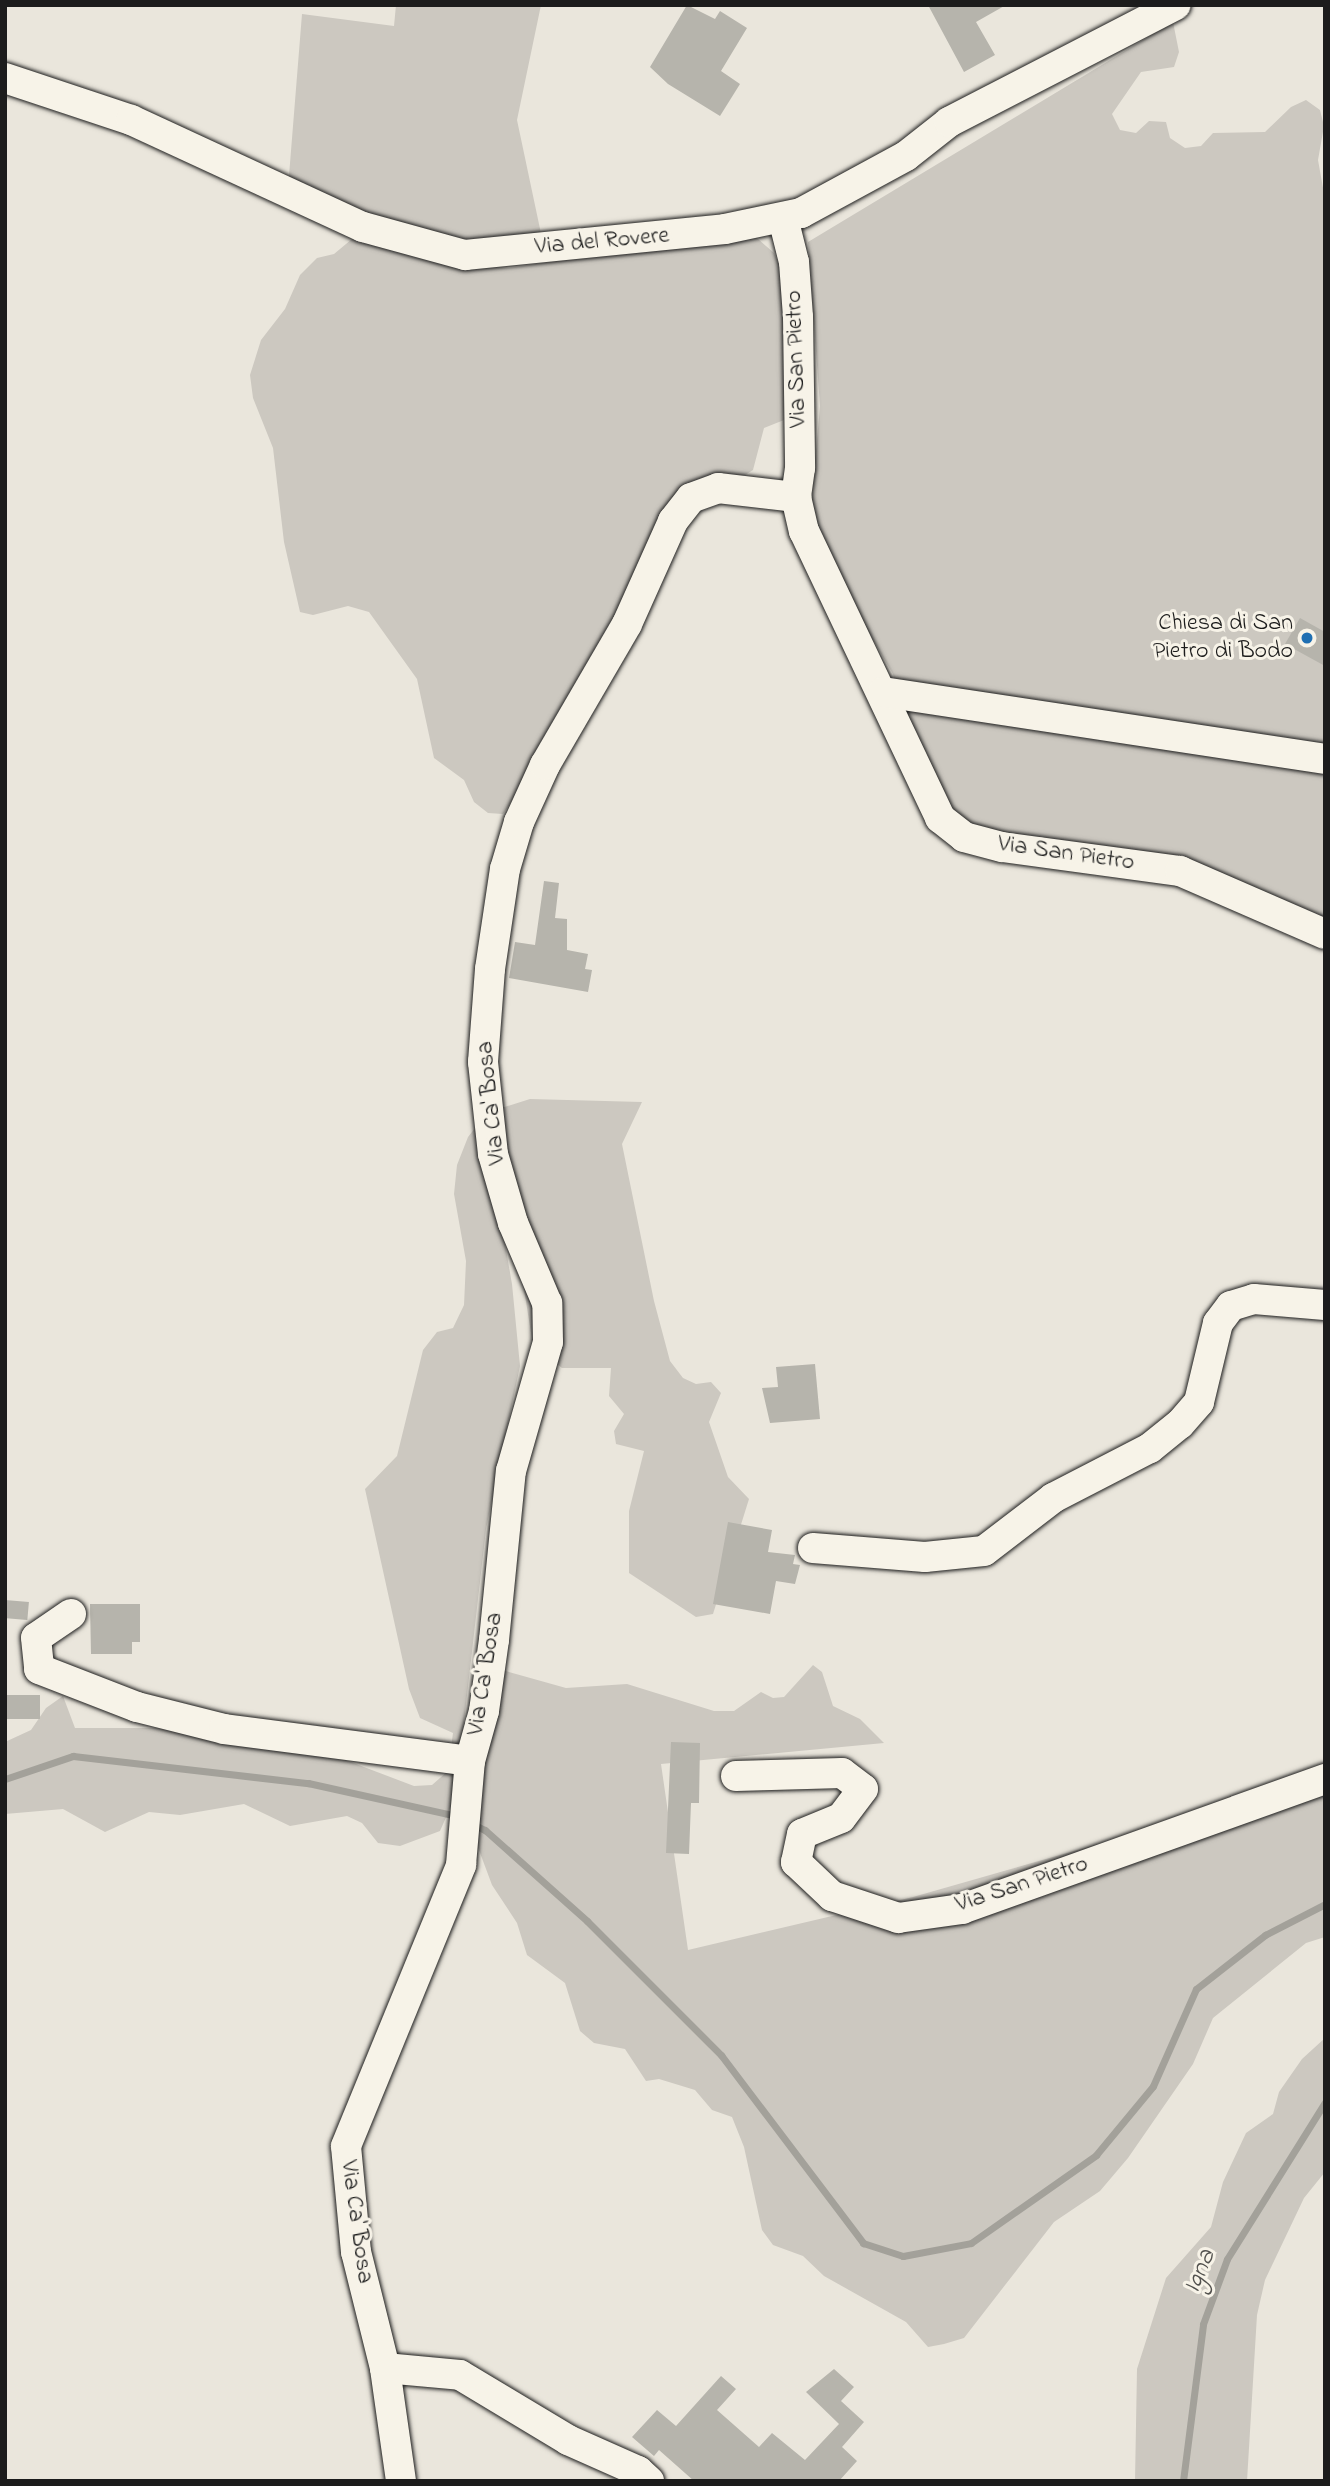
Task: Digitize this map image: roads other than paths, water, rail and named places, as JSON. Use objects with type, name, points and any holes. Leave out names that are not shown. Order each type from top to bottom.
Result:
[{"type":"street","name":"Via del Rovere","points":[[5,78],[131,120],[363,227],[465,255],[661,236],[783,218],[835,198],[906,156],[949,122],[1176,5]]},
{"type":"street","name":"Via San Pietro","points":[[783,218],[794,262],[798,317],[800,468],[796,497],[804,531],[883,692],[940,818],[964,837],[1180,871],[1325,934]]},
{"type":"street","name":"Via Ca' Bosa","points":[[401,2481],[385,2368],[356,2252],[345,2146],[461,1865],[470,1761],[484,1711],[494,1640],[511,1471],[548,1342],[547,1303],[513,1223],[493,1154],[483,1062],[489,969],[505,869],[519,821],[545,765],[627,624],[673,521],[691,498],[718,488],[796,497]]},
{"type":"street","points":[[883,692],[1325,759]]},
{"type":"street","points":[[813,1548],[925,1557],[984,1551],[1053,1498],[1150,1448],[1180,1424],[1199,1402],[1218,1323],[1231,1306],[1254,1299],[1325,1306]]},
{"type":"street","name":"Via Ca' Bosa","points":[[71,1614],[36,1638],[39,1669],[137,1707],[224,1729],[470,1761]]},
{"type":"street","name":"Via San Pietro","points":[[736,1776],[842,1773],[863,1789],[841,1818],[802,1834],[796,1862],[832,1896],[898,1918],[962,1909],[1325,1779]]},
{"type":"street","points":[[385,2368],[460,2375],[649,2481]]},
{"type":"waterway","points":[[5,1779],[73,1756],[308,1783],[457,1816]]},
{"type":"waterway","points":[[471,1823],[485,1830],[587,1921],[721,2055],[863,2243],[903,2256],[971,2243],[1096,2155],[1153,2086],[1196,1989],[1265,1935],[1325,1904]]},
{"type":"waterway","name":"Igna","points":[[1183,2481],[1203,2324],[1227,2259],[1325,2102]]},
{"type":"place","name":"Chiesa di San Pietro di Bodo","points":[[1307,638]]}]
